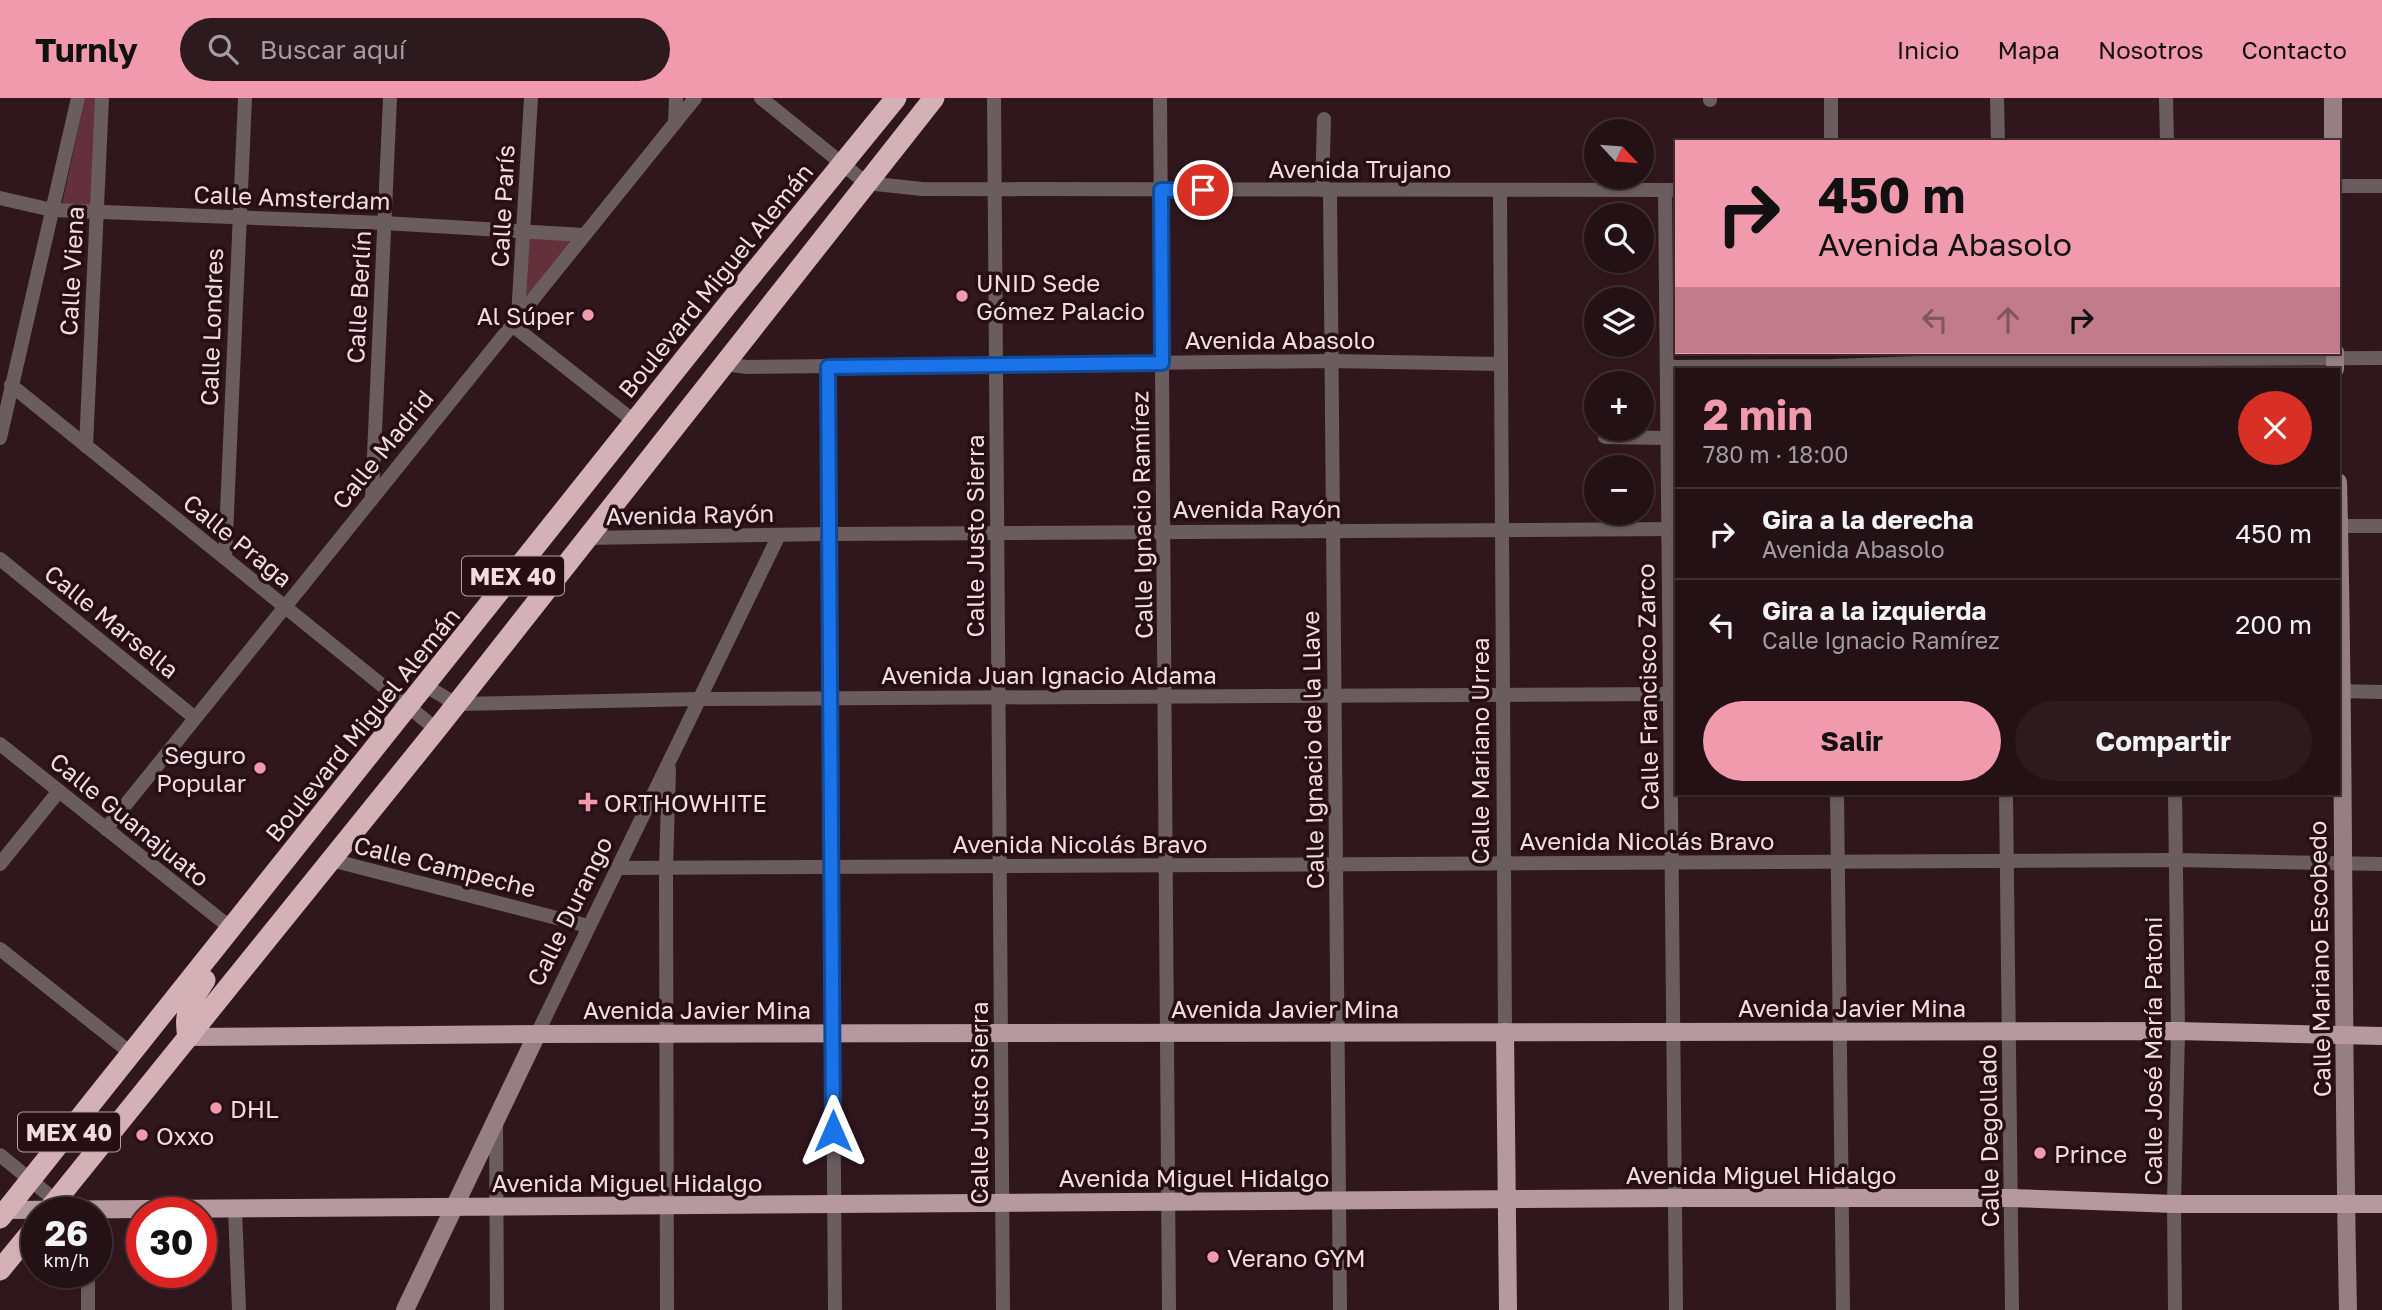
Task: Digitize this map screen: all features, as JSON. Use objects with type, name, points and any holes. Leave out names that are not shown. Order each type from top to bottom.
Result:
[{"type":"highway","name":"Boulevard Miguel Alemán","points":[[2,1213],[232,929],[841,163],[896,98]]},
{"type":"highway","name":"MEX 40","points":[[59,1197],[456,704],[934,98]]},
{"type":"highway","points":[[188,1037],[185,1021],[187,1012],[218,960],[232,929]]},
{"type":"highway","name":"MEX 40","points":[[0,1270],[21,1244]]},
{"type":"main road","points":[[2333,98],[2333,140]]},
{"type":"main road","name":"Calle Mariano Escobedo","points":[[2340,691],[2348,1310]]},
{"type":"main road","name":"Avenida Javier Mina","points":[[188,1037],[666,1033],[1839,1031],[2178,1031],[2382,1036]]},
{"type":"main road","name":"Calle Mariano Urrea","points":[[1505,1032],[1508,1310]]},
{"type":"main road","name":"Calle Durango","points":[[405,1310],[537,1034]]},
{"type":"main road","name":"Avenida Miguel Hidalgo","points":[[112,1211],[1675,1198],[2011,1198],[2174,1204],[2382,1204]]},
{"type":"main road","name":"Avenida Miguel Hidalgo","points":[[2,1213],[21,1213]]},
{"type":"street","points":[[0,438],[78,98]]},
{"type":"street","name":"Calle Viena","points":[[86,446],[102,98]]},
{"type":"street","name":"Calle Londres","points":[[225,558],[245,98]]},
{"type":"street","name":"Calle Berlín","points":[[372,499],[390,98]]},
{"type":"street","name":"Calle París","points":[[515,321],[531,98]]},
{"type":"street","points":[[675,122],[676,98]]},
{"type":"street","name":"Calle Madrid","points":[[106,829],[695,98]]},
{"type":"street","points":[[761,98],[866,183]]},
{"type":"street","name":"Calle Justo Sierra","points":[[994,98],[1003,1310]]},
{"type":"street","name":"Calle Ignacio Ramírez","points":[[1160,98],[1169,1310]]},
{"type":"street","points":[[1831,98],[1831,140]]},
{"type":"street","points":[[1997,98],[1998,140]]},
{"type":"street","points":[[2166,98],[2167,140]]},
{"type":"street","name":"Calle Ignacio de la Llave","points":[[1324,118],[1331,360],[1339,1310]]},
{"type":"street","name":"Avenida Trujano","points":[[866,183],[922,189],[1671,190]]},
{"type":"street","points":[[2340,186],[2382,186]]},
{"type":"street","name":"Calle Francisco Zarco","points":[[1671,190],[1667,367],[1672,529],[1676,1310]]},
{"type":"street","name":"Calle Mariano Urrea","points":[[1500,191],[1505,1032]]},
{"type":"street","name":"Calle Amsterdam","points":[[0,198],[52,210],[384,223],[584,235]]},
{"type":"street","points":[[515,321],[635,422]]},
{"type":"street","points":[[1667,367],[1833,362],[2382,358]]},
{"type":"street","name":"Avenida Abasolo","points":[[724,364],[747,368],[1331,360],[1501,364]]},
{"type":"street","points":[[828,367],[835,1310]]},
{"type":"street","name":"Calle Praga","points":[[11,385],[436,729]]},
{"type":"street","points":[[1654,438],[1668,438]]},
{"type":"street","points":[[2340,526],[2382,526]]},
{"type":"street","name":"Avenida Rayón","points":[[586,538],[1672,529]]},
{"type":"street","name":"Calle Durango","points":[[537,1034],[779,535]]},
{"type":"street","name":"Calle Marsella","points":[[0,558],[195,718]]},
{"type":"street","points":[[426,686],[456,704]]},
{"type":"street","points":[[2340,691],[2382,692]]},
{"type":"street","name":"Avenida Juan Ignacio Aldama","points":[[456,704],[700,699],[1673,694]]},
{"type":"street","name":"Calle Guanajuato","points":[[0,744],[232,929]]},
{"type":"street","points":[[667,1310],[666,868],[670,761]]},
{"type":"street","points":[[0,864],[59,791]]},
{"type":"street","points":[[1837,795],[1843,1310]]},
{"type":"street","name":"Calle Degollado","points":[[2007,795],[2012,1310]]},
{"type":"street","name":"Calle José María Patoni","points":[[2175,795],[2178,1031],[2174,1204],[2175,1310]]},
{"type":"street","name":"Calle Campeche","points":[[331,860],[588,926]]},
{"type":"street","name":"Avenida Nicolás Bravo","points":[[617,869],[2175,860],[2382,864]]},
{"type":"street","points":[[0,949],[132,1054]]},
{"type":"street","points":[[496,1120],[497,1310]]},
{"type":"street","points":[[0,1155],[31,1180],[40,1197]]},
{"type":"street","points":[[235,1209],[239,1310]]},
{"type":"street","points":[[88,1288],[88,1310]]},
{"type":"shaded area","points":[[85,98],[100,98],[93,202],[89,205],[62,204]]},
{"type":"shaded area","points":[[524,229],[582,235],[520,311]]},
{"type":"place","name":"UNID Sede Gómez Palacio","points":[[962,296]]},
{"type":"place","name":"Al Súper","points":[[588,315]]},
{"type":"place","name":"Seguro Popular","points":[[260,768]]},
{"type":"place","name":"ORTHOWHITE","points":[[588,802]]},
{"type":"place","name":"DHL","points":[[216,1108]]},
{"type":"place","name":"Oxxo","points":[[142,1135]]},
{"type":"place","name":"Prince","points":[[2040,1153]]},
{"type":"place","name":"Verano GYM","points":[[1213,1257]]},
{"type":"route","points":[[833,1131],[828,367],[1162,363],[1161,190],[1203,190]]}]
